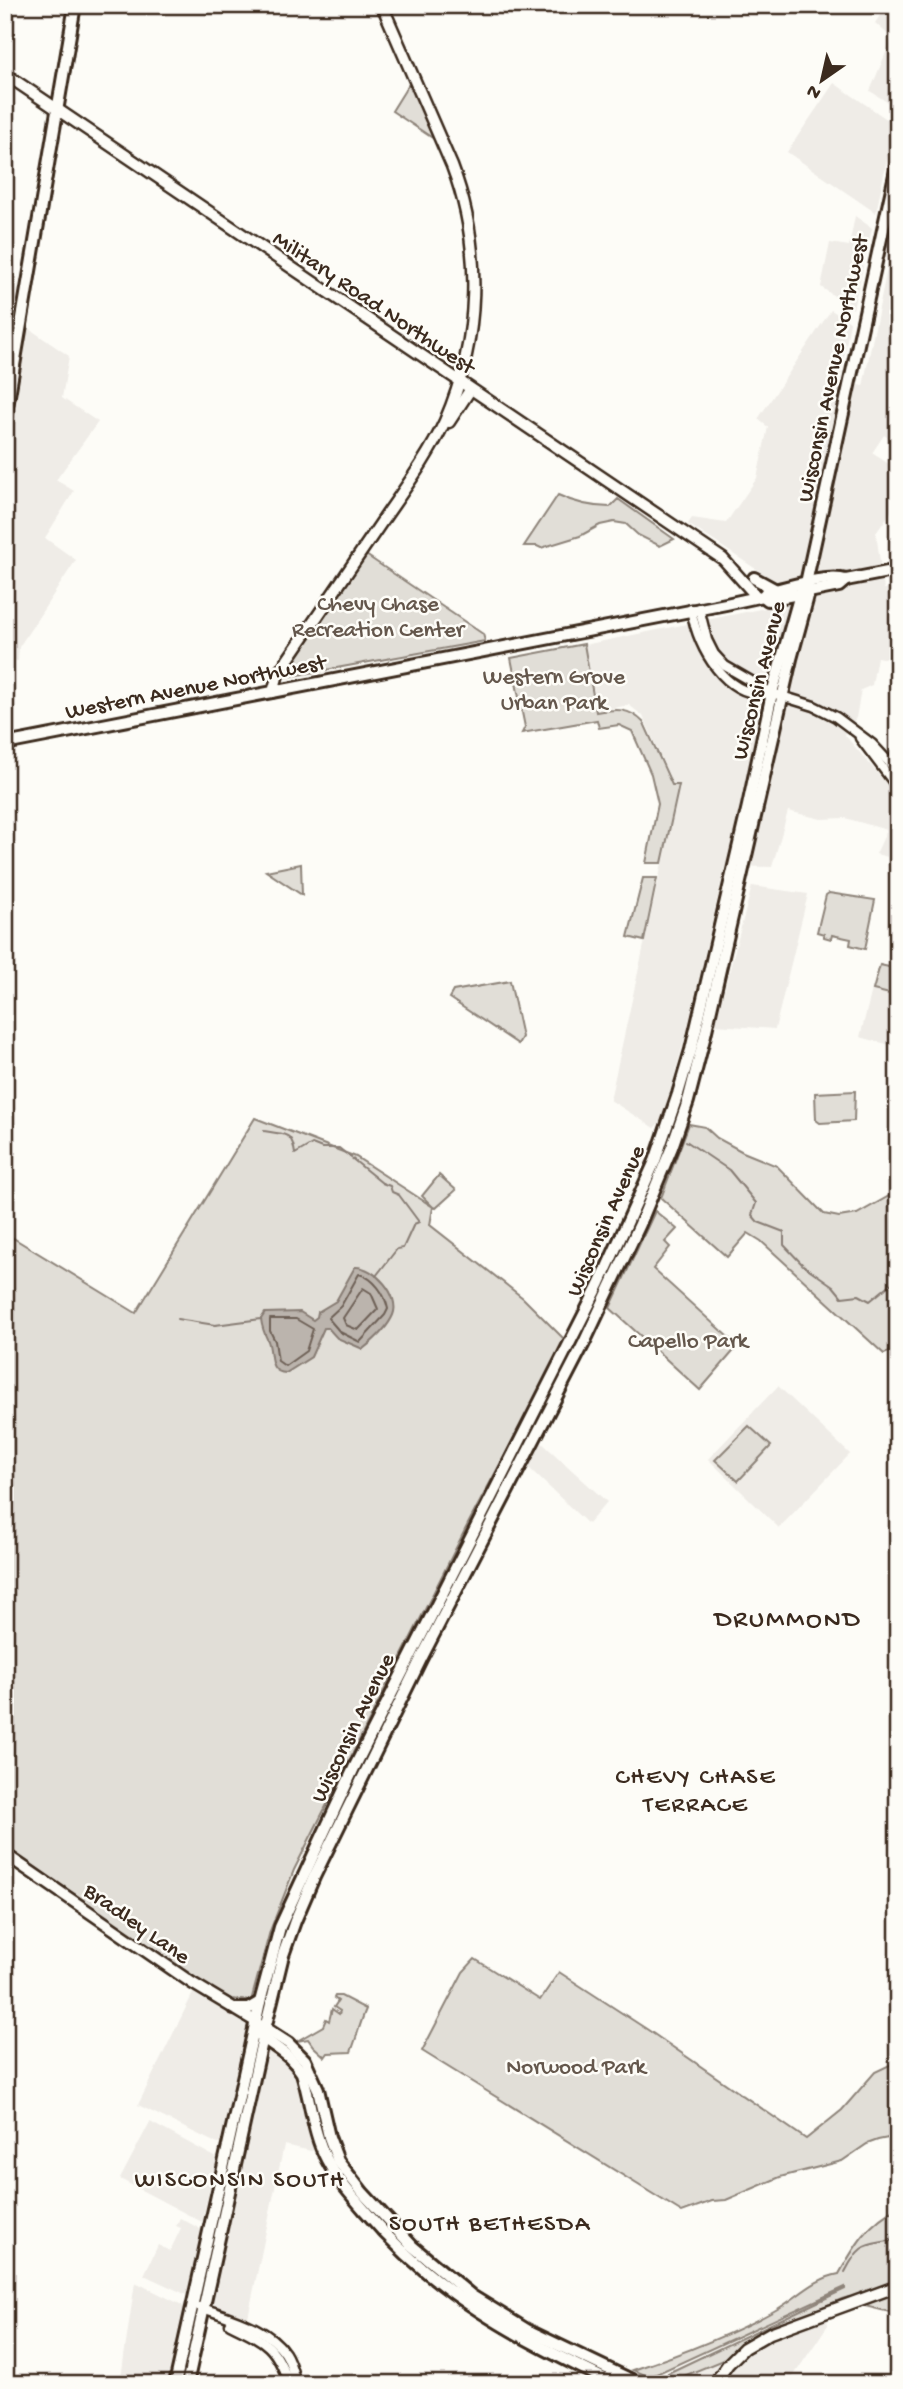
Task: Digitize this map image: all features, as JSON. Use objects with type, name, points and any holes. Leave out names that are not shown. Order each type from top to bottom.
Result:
[{"type":"main road","points":[[5,419],[75,5]]},
{"type":"main road","points":[[273,692],[277,675],[421,465],[442,426],[455,393],[467,345],[472,304],[472,256],[467,218],[452,166],[383,5]]},
{"type":"main road","name":"Military Road Northwest","points":[[5,74],[723,559],[742,577],[750,591],[759,596]]},
{"type":"main road","name":"Wisconsin Avenue Northwest","points":[[805,590],[898,161]]},
{"type":"main road","points":[[455,393],[470,390]]},
{"type":"main road","points":[[442,426],[452,418],[470,390]]},
{"type":"main road","name":"Military Road Northwest","points":[[723,559],[737,565],[754,578]]},
{"type":"main road","name":"Western Avenue Northwest","points":[[759,596],[768,600],[838,578],[846,580],[898,570]]},
{"type":"main road","points":[[754,578],[776,590]]},
{"type":"main road","points":[[754,578],[760,589],[759,596]]},
{"type":"main road","name":"Western Avenue Northwest","points":[[5,744],[759,596],[776,590],[805,590]]},
{"type":"main road","name":"Wisconsin Avenue","points":[[258,2027],[260,2002],[274,1947],[294,1894],[412,1653],[616,1251],[658,1152],[678,1094],[701,1007],[805,590]]},
{"type":"main road","name":"Wisconsin Avenue","points":[[187,2384],[199,2306],[258,2027],[283,1955],[314,1877],[421,1659],[584,1343],[640,1224],[687,1107],[708,1023],[777,695]]},
{"type":"main road","name":"Bradley Lane","points":[[5,1854],[258,2027]]},
{"type":"main road","points":[[234,2009],[248,2008],[260,2002]]},
{"type":"main road","points":[[258,2027],[288,2054],[302,2073],[321,2148],[377,2225],[438,2283],[482,2315],[527,2341],[615,2384]]},
{"type":"main road","points":[[258,2027],[288,2043],[306,2061],[318,2089],[333,2152],[345,2171],[412,2246],[472,2296],[527,2330],[640,2384]]},
{"type":"main road","points":[[328,2161],[345,2171]]},
{"type":"main road","points":[[714,2384],[744,2348],[770,2333],[898,2286]]},
{"type":"main road","name":"Wisconsin Avenue","points":[[175,2384],[199,2306]]},
{"type":"street","points":[[695,608],[696,634],[706,654],[722,674],[742,688],[762,695],[777,695]]},
{"type":"street","points":[[695,608],[716,657],[734,672],[777,695],[820,708],[841,720],[872,744],[898,772]]},
{"type":"street","points":[[742,688],[755,683]]},
{"type":"street","points":[[856,733],[898,788]]},
{"type":"street","points":[[199,2306],[257,2337],[272,2349],[282,2363],[289,2384]]},
{"type":"street","points":[[199,2306],[230,2318],[272,2340],[287,2357],[296,2384]]},
{"type":"shaded area","points":[[887,5],[898,5],[898,109],[870,91],[892,38],[875,23]]},
{"type":"shaded area","points":[[834,83],[894,124],[876,213],[787,152]]},
{"type":"shaded area","points":[[898,215],[898,444],[884,435],[872,453],[898,470],[898,502],[876,533],[884,589],[898,587],[898,661],[877,657],[872,685],[861,690],[856,718],[844,734],[898,797],[898,840],[888,857],[876,854],[887,830],[845,818],[821,819],[788,811],[772,867],[725,866],[687,1030],[662,1120],[654,1128],[610,1100],[662,863],[675,789],[643,716],[629,705],[598,711],[584,645],[770,607],[771,579],[688,524],[692,518],[726,523],[757,478],[768,427],[758,419],[831,310],[850,322],[840,382],[863,386]]},
{"type":"shaded area","points":[[855,216],[872,228],[853,309],[821,287],[830,243],[849,246]]},
{"type":"shaded area","points":[[5,312],[69,356],[62,398],[98,422],[56,480],[74,491],[45,538],[76,560],[19,647],[18,661],[5,659]]},
{"type":"shaded area","points":[[752,886],[808,894],[775,1029],[715,1025]]},
{"type":"shaded area","points":[[881,964],[898,969],[898,1047],[860,1037],[878,966]]},
{"type":"shaded area","points":[[778,1386],[850,1454],[779,1528],[708,1459]]},
{"type":"shaded area","points":[[541,1442],[607,1502],[588,1524],[528,1467]]},
{"type":"shaded area","points":[[195,1989],[248,2029],[225,2137],[223,2142],[218,2144],[138,2105]]},
{"type":"shaded area","points":[[272,2048],[290,2062],[301,2080],[317,2149],[311,2151],[284,2145],[247,2322],[210,2303],[265,2052]]},
{"type":"shaded area","points":[[150,2122],[217,2158],[202,2222],[120,2179]]},
{"type":"shaded area","points":[[180,2218],[204,2231],[194,2277],[187,2295],[144,2275],[158,2245],[170,2251],[181,2228],[176,2226]]},
{"type":"shaded area","points":[[135,2282],[182,2305],[186,2310],[170,2384],[120,2384]]},
{"type":"shaded area","points":[[827,2318],[828,2325],[788,2384],[721,2384],[748,2352],[784,2333]]},
{"type":"shaded area","points":[[729,2358],[709,2384],[666,2384],[717,2362]]},
{"type":"green space","points":[[410,82],[436,137],[434,139],[392,111]]},
{"type":"green space","points":[[558,495],[583,504],[603,507],[610,507],[618,499],[674,539],[660,546],[638,535],[626,524],[614,522],[541,548],[524,546]]},
{"type":"green space","name":"Chevy Chase Recreation Center","points":[[366,555],[483,634],[485,641],[287,677],[286,673]]},
{"type":"green space","name":"Western Grove Urban Park","points":[[584,644],[596,712],[622,710],[633,714],[644,723],[672,785],[679,785],[662,863],[646,863],[658,804],[651,774],[632,731],[619,725],[599,728],[597,720],[522,733],[525,727],[511,658]]},
{"type":"green space","points":[[301,864],[302,895],[266,871]]},
{"type":"green space","points":[[643,878],[657,878],[644,941],[628,937]]},
{"type":"green space","points":[[829,893],[875,900],[865,949],[850,945],[851,939],[832,935],[831,939],[817,932],[826,895]]},
{"type":"green space","points":[[880,965],[898,969],[898,996],[873,990]]},
{"type":"green space","points":[[510,981],[522,1037],[518,1044],[449,998],[453,991]]},
{"type":"green space","points":[[855,1091],[854,1121],[820,1123],[816,1120],[815,1093]]},
{"type":"green space","points":[[255,1118],[356,1157],[433,1207],[430,1225],[523,1298],[566,1341],[469,1522],[294,1870],[270,1931],[251,2001],[231,1999],[194,1978],[5,1846],[5,1233],[136,1313]]},
{"type":"green space","points":[[689,1124],[705,1127],[717,1138],[777,1166],[824,1214],[839,1217],[857,1214],[896,1192],[898,1187],[898,1348],[884,1354],[761,1241],[748,1233],[727,1257],[661,1198]]},
{"type":"green space","points":[[439,1175],[456,1190],[436,1208],[422,1196]]},
{"type":"green space","name":"Capello Park","points":[[655,1211],[677,1229],[665,1242],[670,1247],[653,1269],[738,1346],[700,1390],[610,1308]]},
{"type":"green space","points":[[749,1426],[771,1446],[738,1481],[715,1460]]},
{"type":"green space","name":"Norwood Park","points":[[475,1959],[540,2000],[559,1972],[806,2139],[842,2110],[875,2072],[898,2061],[898,2141],[888,2138],[878,2140],[842,2161],[780,2177],[726,2200],[712,2201],[682,2212],[422,2051],[463,1972]]},
{"type":"green space","points":[[335,1996],[341,1996],[366,2009],[351,2052],[328,2053],[325,2057],[308,2039],[297,2041],[323,2026],[326,2019],[329,2021],[332,2009],[339,2014],[340,2011],[334,2007],[338,2001]]},
{"type":"green space","points":[[898,2208],[898,2314],[852,2303],[849,2297],[842,2299],[763,2332],[744,2342],[723,2360],[667,2383],[668,2373],[845,2287],[650,2377],[633,2370],[740,2329],[774,2311],[813,2284],[839,2274],[871,2227]]},
{"type":"water","points":[[355,1267],[370,1271],[390,1291],[394,1307],[388,1324],[363,1349],[337,1338],[328,1328],[324,1328],[311,1357],[286,1373],[280,1372],[273,1366],[262,1325],[261,1319],[265,1313],[300,1312],[313,1320],[318,1312],[336,1301]]},
{"type":"waterway","points":[[264,1131],[289,1137],[295,1154],[312,1144],[322,1148],[339,1148],[399,1195],[419,1222],[414,1224],[403,1248],[397,1249],[376,1276]]},
{"type":"waterway","points":[[686,1141],[729,1170],[756,1203],[752,1215],[758,1222],[784,1232],[784,1245],[803,1265],[833,1286],[842,1297],[859,1295],[870,1301],[892,1283],[898,1283]]},
{"type":"waterway","points":[[177,1319],[215,1325],[261,1319]]},
{"type":"waterway","points":[[845,2272],[861,2249],[898,2239]]},
{"type":"district","name":"DRUMMOND","points":[[788,1617]]},
{"type":"district","name":"CHEVY CHASE TERRACE","points":[[696,1789]]},
{"type":"district","name":"WISCONSIN SOUTH","points":[[240,2178]]},
{"type":"district","name":"SOUTH BETHESDA","points":[[490,2222]]}]
